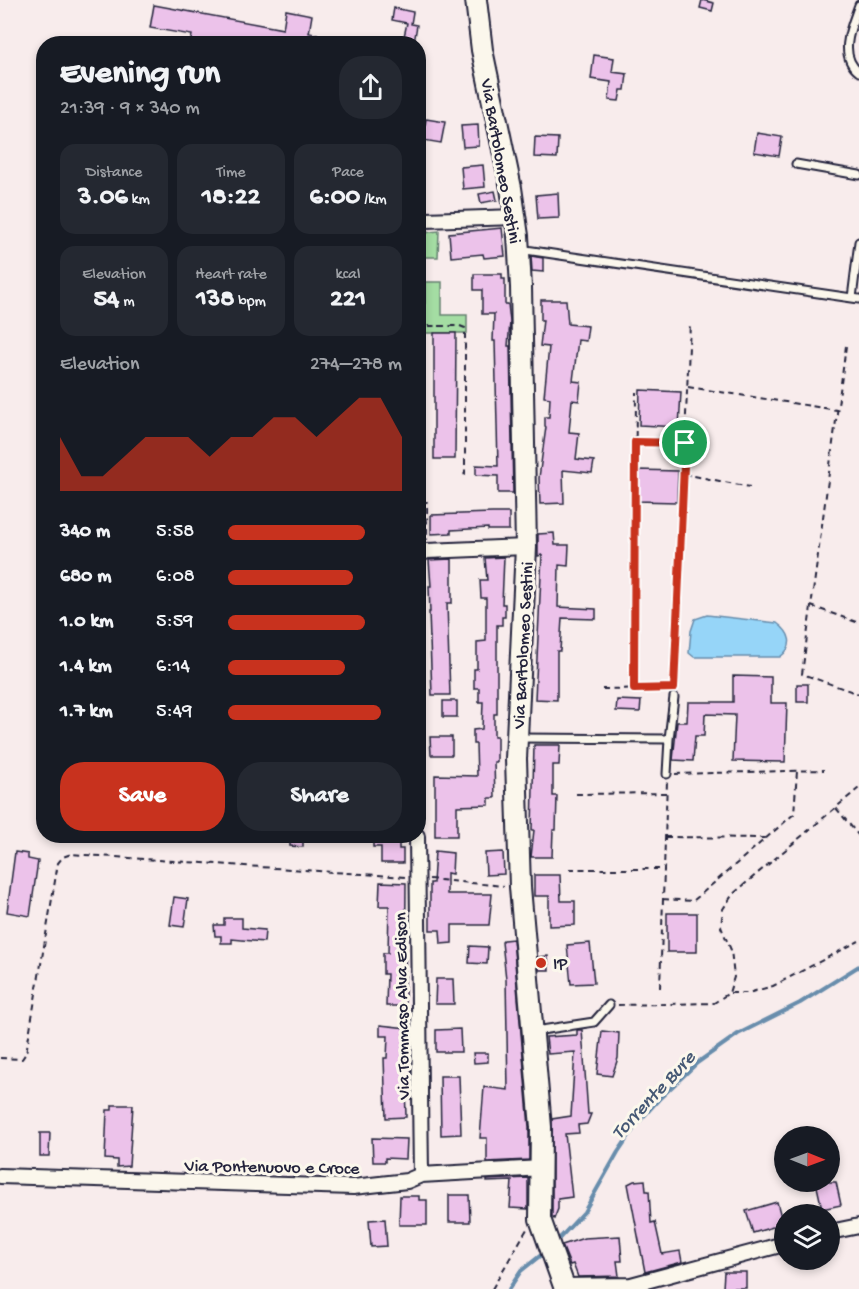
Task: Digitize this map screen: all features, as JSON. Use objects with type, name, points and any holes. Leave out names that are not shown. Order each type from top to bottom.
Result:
[{"type":"main road","name":"Via Bartolomeo Sestini","points":[[476,0],[482,50],[516,217],[519,249],[526,547],[517,738],[520,887],[539,1095],[542,1168],[540,1218],[565,1287]]},
{"type":"street","points":[[426,220],[516,217]]},
{"type":"street","points":[[426,553],[526,547]]},
{"type":"street","name":"Via Tommaso Alva Edison","points":[[417,843],[422,1175]]},
{"type":"street","name":"Via Pontenuovo e Croce","points":[[0,1176],[353,1187],[408,1181],[422,1175],[542,1168]]},
{"type":"street","points":[[840,1230],[859,1226]]},
{"type":"street","points":[[565,1287],[631,1285],[774,1247]]},
{"type":"lane","points":[[859,5],[850,28],[847,45],[854,68],[859,72]]},
{"type":"lane","points":[[796,164],[859,175]]},
{"type":"lane","points":[[519,249],[856,298],[859,242]]},
{"type":"lane","points":[[667,774],[674,698]]},
{"type":"lane","points":[[517,738],[669,739]]},
{"type":"lane","points":[[532,1032],[594,1022],[609,1005]]},
{"type":"path","points":[[674,698],[690,323]]},
{"type":"path","points":[[426,326],[465,328],[465,474],[462,475]]},
{"type":"path","points":[[846,346],[801,674],[859,694]]},
{"type":"path","points":[[688,387],[837,410]]},
{"type":"path","points":[[634,689],[636,392]]},
{"type":"path","points":[[635,442],[685,443]]},
{"type":"path","points":[[684,474],[750,487]]},
{"type":"path","points":[[811,606],[859,623]]},
{"type":"path","points":[[602,689],[674,688]]},
{"type":"path","points":[[660,988],[667,774],[824,770]]},
{"type":"path","points":[[663,899],[693,901],[794,814],[797,771]]},
{"type":"path","points":[[729,993],[735,977],[730,950],[722,927],[723,909],[733,894],[859,788]]},
{"type":"path","points":[[576,794],[667,792]]},
{"type":"path","points":[[836,808],[859,836]]},
{"type":"path","points":[[665,837],[766,838]]},
{"type":"path","points":[[0,1058],[22,1059],[26,1053],[58,863],[63,857],[71,854],[520,887]]},
{"type":"path","points":[[569,869],[664,869]]},
{"type":"path","points":[[609,1005],[714,1003],[729,993],[748,993],[773,986],[859,941]]},
{"type":"path","points":[[492,1289],[530,1224],[540,1218]]},
{"type":"green space","points":[[439,231],[438,257],[426,257],[426,234]]},
{"type":"green space","points":[[426,282],[442,282],[442,315],[467,315],[467,333],[426,333]]},
{"type":"water","points":[[707,615],[777,623],[788,635],[788,648],[780,657],[694,657],[689,653],[691,631],[695,619]]},
{"type":"building","points":[[702,0],[714,3],[712,11],[700,8]]},
{"type":"building","points":[[154,5],[283,29],[286,10],[312,15],[309,33],[326,36],[192,36],[150,28]]},
{"type":"building","points":[[394,8],[413,12],[411,24],[417,25],[415,36],[404,36],[407,23],[392,20]]},
{"type":"building","points":[[594,55],[614,58],[612,72],[627,74],[625,90],[621,90],[619,101],[609,100],[611,82],[591,79]]},
{"type":"building","points":[[426,119],[445,122],[441,143],[426,140]]},
{"type":"building","points":[[478,125],[479,146],[463,147],[461,126]]},
{"type":"building","points":[[757,133],[782,137],[779,156],[754,152]]},
{"type":"building","points":[[535,137],[558,138],[557,158],[534,157]]},
{"type":"building","points":[[483,165],[485,187],[463,189],[461,167]]},
{"type":"building","points":[[495,191],[497,200],[481,203],[479,194]]},
{"type":"building","points":[[558,193],[559,218],[538,219],[536,195]]},
{"type":"building","points":[[502,228],[505,256],[484,258],[483,254],[451,257],[449,233]]},
{"type":"building","points":[[531,256],[543,258],[543,272],[532,271]]},
{"type":"building","points":[[474,274],[502,274],[502,279],[505,279],[505,304],[508,304],[510,322],[508,346],[510,346],[513,493],[498,493],[498,476],[476,475],[476,465],[498,466],[494,314],[482,314],[482,290],[474,290]]},
{"type":"building","points":[[541,300],[566,300],[568,324],[588,326],[586,341],[578,340],[573,381],[581,382],[579,401],[572,400],[569,432],[579,433],[576,459],[594,461],[592,473],[563,470],[564,503],[540,504],[539,478],[546,427],[545,417],[549,417],[550,398],[544,397],[549,347],[540,346],[543,320],[541,320]]},
{"type":"building","points":[[434,333],[456,333],[455,459],[434,459]]},
{"type":"building","points":[[640,390],[681,392],[679,427],[639,425]]},
{"type":"building","points":[[637,470],[678,471],[677,502],[636,501]]},
{"type":"building","points":[[509,513],[509,530],[488,530],[488,528],[451,530],[451,533],[431,534],[431,515]]},
{"type":"building","points":[[554,533],[555,545],[569,545],[568,566],[559,565],[558,607],[596,609],[596,619],[562,618],[560,651],[557,651],[557,700],[535,699],[542,555],[538,556],[538,534]]},
{"type":"building","points":[[504,557],[502,604],[505,604],[505,617],[502,617],[502,625],[497,625],[497,714],[494,714],[494,736],[497,736],[497,762],[494,762],[495,798],[489,798],[489,805],[457,806],[457,836],[435,836],[435,775],[477,776],[473,730],[482,729],[483,702],[479,702],[479,688],[474,688],[474,669],[477,669],[477,642],[486,641],[486,598],[481,598],[480,580],[487,580],[485,558]]},
{"type":"building","points":[[452,559],[452,603],[447,603],[450,695],[432,695],[429,560]]},
{"type":"building","points":[[733,676],[771,677],[771,703],[787,703],[785,762],[733,761],[735,715],[705,714],[704,736],[695,736],[693,761],[673,760],[677,722],[687,722],[688,702],[733,702]]},
{"type":"building","points":[[797,684],[808,684],[808,702],[797,702]]},
{"type":"building","points":[[617,700],[641,701],[640,712],[616,711]]},
{"type":"building","points":[[443,701],[457,701],[457,717],[443,717]]},
{"type":"building","points":[[430,737],[452,737],[452,755],[431,755]]},
{"type":"building","points":[[534,745],[560,745],[559,765],[553,765],[553,796],[557,796],[552,857],[531,857],[534,830],[532,830]]},
{"type":"building","points":[[290,843],[303,843],[303,847],[290,846]]},
{"type":"building","points":[[373,843],[399,843],[399,849],[403,849],[403,863],[381,863],[381,847],[373,847]]},
{"type":"building","points":[[435,851],[453,853],[452,874],[447,873],[447,894],[492,894],[489,925],[452,925],[452,943],[441,944],[440,930],[430,930],[430,883],[433,883]]},
{"type":"building","points":[[15,852],[28,854],[28,859],[38,861],[30,916],[7,912]]},
{"type":"building","points":[[503,852],[504,874],[486,875],[485,853]]},
{"type":"building","points":[[534,875],[560,875],[561,901],[575,901],[575,925],[549,926],[549,896],[534,896]]},
{"type":"building","points":[[380,882],[406,883],[405,1006],[386,1006],[387,974],[383,974],[383,953],[388,953],[389,906],[379,906]]},
{"type":"building","points":[[174,897],[188,899],[184,927],[170,925]]},
{"type":"building","points":[[667,913],[697,913],[697,952],[667,952]]},
{"type":"building","points":[[224,918],[242,918],[242,928],[265,930],[264,942],[232,939],[232,943],[221,943],[221,936],[215,936],[214,925],[224,925]]},
{"type":"building","points":[[513,939],[529,1127],[529,1160],[487,1162],[487,1138],[480,1138],[484,1087],[508,1090],[506,979],[502,942]]},
{"type":"building","points":[[590,943],[594,983],[571,984],[567,945]]},
{"type":"building","points":[[470,946],[488,947],[487,964],[469,963]]},
{"type":"building","points":[[548,956],[549,970],[539,970],[538,957]]},
{"type":"building","points":[[436,979],[453,979],[454,1004],[435,1004]]},
{"type":"building","points":[[380,1025],[407,1028],[406,1049],[404,1049],[406,1117],[386,1118],[384,1058],[387,1058],[388,1036],[380,1036]]},
{"type":"building","points":[[460,1029],[461,1052],[436,1052],[436,1030]]},
{"type":"building","points":[[577,1030],[582,1030],[588,1114],[591,1114],[587,1124],[578,1125],[579,1133],[565,1134],[572,1197],[558,1199],[558,1209],[554,1219],[552,1217],[552,1119],[571,1116],[575,1052],[548,1054],[546,1037],[577,1035]]},
{"type":"building","points":[[602,1031],[619,1033],[618,1058],[612,1076],[597,1074]]},
{"type":"building","points":[[473,1053],[488,1053],[488,1062],[474,1063]]},
{"type":"building","points":[[440,1076],[459,1076],[461,1134],[441,1135]]},
{"type":"building","points":[[112,1105],[133,1105],[129,1166],[117,1167],[117,1160],[105,1159],[107,1110],[112,1110]]},
{"type":"building","points":[[40,1133],[50,1133],[49,1156],[40,1156]]},
{"type":"building","points":[[372,1138],[407,1139],[406,1159],[385,1158],[385,1162],[373,1162]]},
{"type":"building","points":[[528,1178],[528,1209],[510,1208],[512,1181],[487,1182],[487,1180]]},
{"type":"building","points":[[645,1180],[646,1191],[649,1191],[651,1223],[655,1222],[662,1254],[680,1251],[682,1262],[645,1272],[628,1184]]},
{"type":"building","points":[[818,1192],[838,1192],[841,1205],[821,1204]]},
{"type":"building","points":[[449,1195],[469,1195],[470,1222],[449,1222]]},
{"type":"building","points":[[400,1196],[419,1196],[419,1200],[427,1200],[427,1225],[399,1225]]},
{"type":"building","points":[[777,1202],[778,1204],[774,1204],[774,1227],[753,1233],[746,1211]]},
{"type":"building","points":[[385,1219],[387,1246],[371,1247],[369,1220]]},
{"type":"building","points":[[620,1236],[622,1261],[617,1261],[619,1276],[578,1277],[562,1245],[584,1238]]},
{"type":"building","points":[[724,1272],[746,1272],[746,1288],[723,1288]]},
{"type":"waterway","name":"Torrente Bure","points":[[556,1242],[584,1212],[618,1152],[637,1124],[660,1098],[697,1063],[738,1034],[800,1003],[859,966]]},
{"type":"waterway","name":"Torrente Bure","points":[[509,1289],[521,1271],[546,1251]]},
{"type":"place","name":"IP","points":[[541,963]]},
{"type":"route","points":[[635,442],[685,443],[674,688],[634,689],[635,442]]}]
